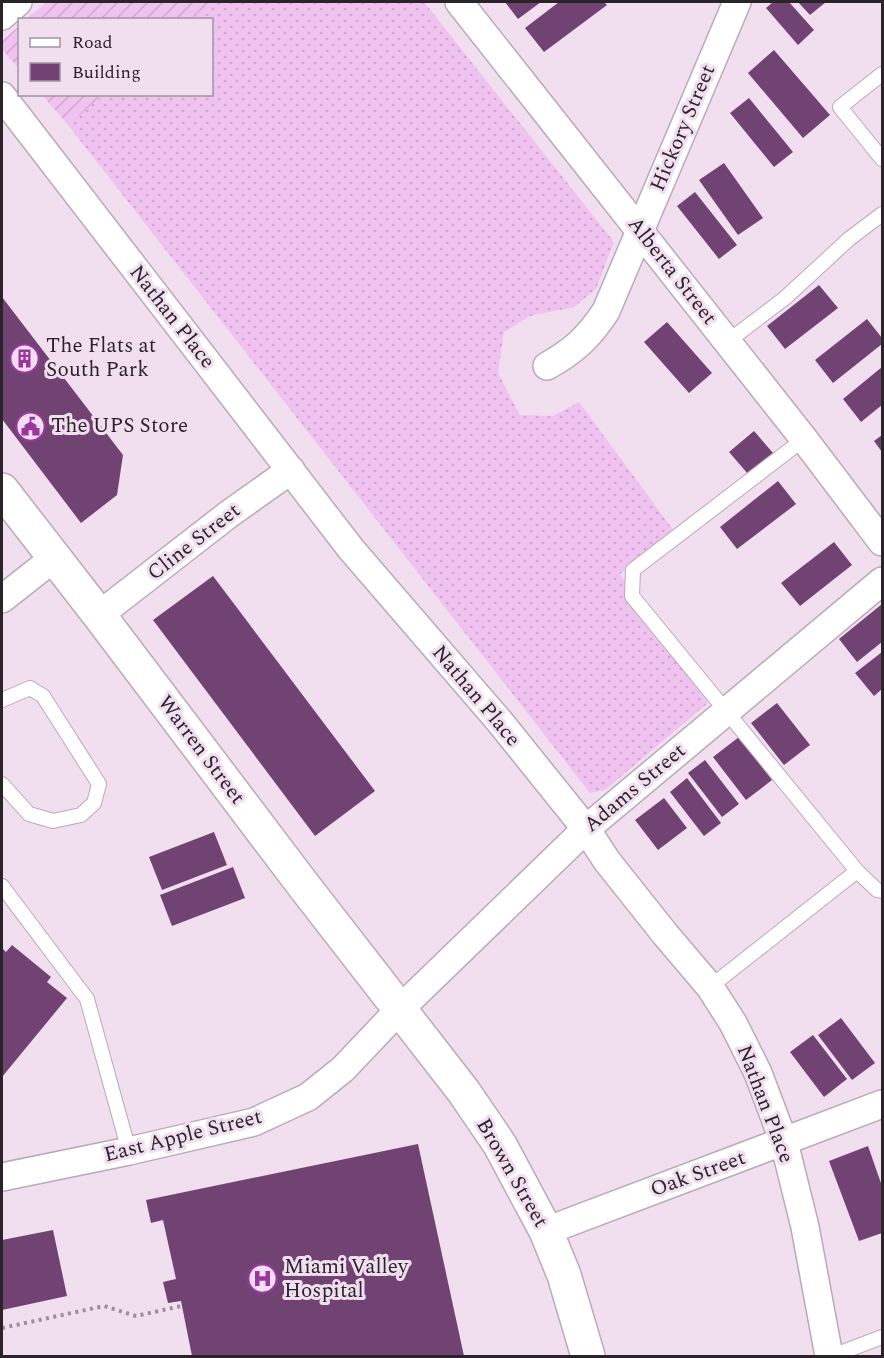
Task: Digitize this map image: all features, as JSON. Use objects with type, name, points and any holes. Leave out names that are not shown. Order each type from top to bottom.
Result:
[{"type":"street","points":[[2,16],[18,2]]},
{"type":"street","name":"Alberta Street","points":[[459,2],[804,439],[882,542]]},
{"type":"street","name":"Hickory Street","points":[[547,366],[568,355],[591,334],[606,311],[736,2]]},
{"type":"street","name":"Nathan Place","points":[[2,96],[351,549],[500,722],[586,829],[622,879],[710,987],[733,1023],[758,1073],[784,1143],[805,1227],[830,1356]]},
{"type":"street","name":"Cline Street","points":[[99,615],[229,514],[291,470]]},
{"type":"street","name":"Warren Street","points":[[2,490],[400,1009]]},
{"type":"street","points":[[2,598],[54,558]]},
{"type":"street","name":"Adams Street","points":[[400,1009],[586,829],[882,581]]},
{"type":"street","name":"East Apple Street","points":[[2,1177],[254,1122],[308,1097],[343,1069],[400,1009]]},
{"type":"street","name":"Brown Street","points":[[400,1009],[464,1092],[500,1146],[546,1231],[564,1275],[588,1356]]},
{"type":"street","name":"Oak Street","points":[[546,1231],[784,1143],[882,1104]]},
{"type":"lane","points":[[882,74],[840,107],[882,159]]},
{"type":"lane","points":[[727,342],[785,298],[849,239],[882,214]]},
{"type":"lane","points":[[804,439],[633,570],[632,596],[857,871],[882,892]]},
{"type":"lane","points":[[2,699],[30,688],[43,696],[99,784],[94,803],[81,815],[53,821],[29,814],[2,784]]},
{"type":"lane","points":[[710,987],[857,871]]},
{"type":"lane","points":[[2,886],[87,999],[129,1151]]},
{"type":"lane","points":[[830,1356],[882,1337]]},
{"type":"path","points":[[2,1328],[104,1306],[136,1316],[182,1306]]},
{"type":"shaded area","points":[[47,2],[211,2],[191,18],[27,18]]},
{"type":"shaded area","points":[[211,2],[424,2],[614,242],[596,289],[574,307],[530,316],[504,332],[498,373],[520,415],[553,416],[579,402],[674,531],[620,574],[708,703],[605,790],[590,793],[68,125],[102,96],[213,96],[213,18],[191,18]]},
{"type":"shaded area","points":[[18,27],[18,68],[2,49],[2,41]]},
{"type":"shaded area","points":[[43,96],[102,96],[68,125]]},
{"type":"building","points":[[505,2],[541,2],[518,19]]},
{"type":"building","points":[[559,2],[604,2],[607,5],[544,52],[525,28]]},
{"type":"building","points":[[773,2],[789,2],[814,30],[798,45],[766,8]]},
{"type":"building","points":[[798,2],[826,2],[810,15]]},
{"type":"building","points":[[774,50],[830,115],[803,138],[748,73]]},
{"type":"building","points":[[749,98],[793,152],[774,167],[730,113]]},
{"type":"building","points":[[724,163],[763,218],[738,235],[699,180]]},
{"type":"building","points":[[695,192],[737,245],[719,259],[677,206]]},
{"type":"building","points":[[819,285],[838,308],[785,349],[767,326]]},
{"type":"building","name":"The Flats at South Park","points":[[2,297],[123,455],[117,495],[81,523],[2,419]]},
{"type":"building","points":[[867,319],[882,338],[882,344],[833,383],[815,360]]},
{"type":"building","points":[[667,322],[712,373],[689,393],[644,342]]},
{"type":"building","points":[[882,367],[882,405],[861,422],[843,399]]},
{"type":"building","points":[[754,431],[773,453],[748,474],[729,452]]},
{"type":"building","points":[[882,435],[882,452],[874,441]]},
{"type":"building","points":[[778,481],[796,504],[737,549],[720,527]]},
{"type":"building","points":[[834,542],[852,565],[800,606],[781,583]]},
{"type":"building","points":[[213,576],[375,791],[315,836],[153,620]]},
{"type":"building","points":[[882,604],[882,642],[857,662],[839,639]]},
{"type":"building","points":[[882,652],[882,689],[874,696],[855,673]]},
{"type":"building","points":[[777,703],[810,745],[784,765],[751,723]]},
{"type":"building","points":[[739,737],[772,780],[746,800],[713,757]]},
{"type":"building","points":[[705,760],[739,804],[722,817],[688,773]]},
{"type":"building","points":[[687,778],[721,823],[704,836],[670,792]]},
{"type":"building","points":[[664,798],[687,828],[658,850],[635,820]]},
{"type":"building","points":[[214,832],[227,865],[162,890],[149,857]]},
{"type":"building","points":[[233,867],[245,898],[172,926],[160,895]]},
{"type":"building","points":[[12,945],[51,977],[47,982],[67,998],[2,1077],[2,948],[6,952]]},
{"type":"building","points":[[841,1018],[875,1063],[852,1080],[818,1035]]},
{"type":"building","points":[[813,1035],[847,1079],[824,1097],[790,1052]]},
{"type":"building","points":[[418,1144],[464,1356],[192,1356],[181,1301],[168,1303],[163,1282],[176,1279],[163,1220],[151,1223],[146,1200]]},
{"type":"building","points":[[868,1146],[882,1186],[882,1233],[859,1241],[829,1161]]},
{"type":"building","points":[[53,1230],[67,1296],[2,1310],[2,1240]]},
{"type":"place","name":"The Flats at South Park","points":[[25,358]]},
{"type":"place","name":"The UPS Store","points":[[30,426]]},
{"type":"place","name":"Miami Valley Hospital","points":[[263,1279]]}]
